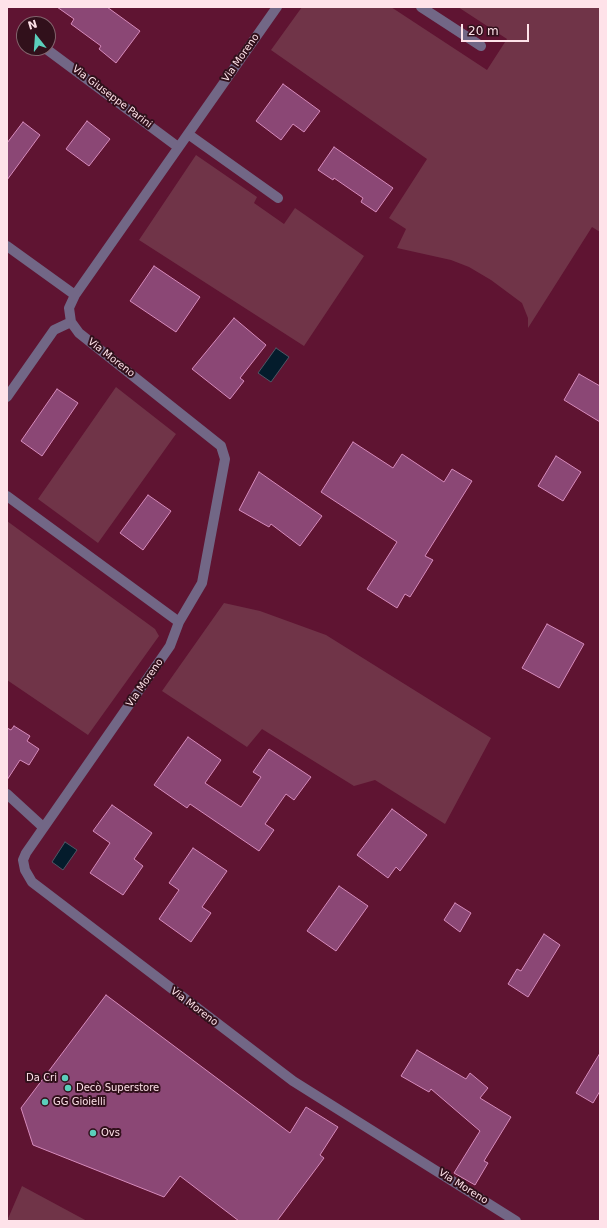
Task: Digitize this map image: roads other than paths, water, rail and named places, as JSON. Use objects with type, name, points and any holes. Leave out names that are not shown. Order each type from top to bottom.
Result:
[{"type":"street","name":"Via Moreno","points":[[277,7],[75,295],[70,308],[71,322],[79,333],[221,446],[225,459],[202,583],[179,622],[170,646],[43,827],[23,860],[25,870],[32,882],[293,1081],[516,1221]]},
{"type":"street","points":[[422,7],[481,46]]},
{"type":"street","name":"Via Giuseppe Parini","points":[[56,56],[178,147]]},
{"type":"street","points":[[188,134],[278,198]]},
{"type":"street","points":[[7,246],[75,295]]},
{"type":"street","points":[[7,397],[54,330],[71,322]]},
{"type":"street","points":[[7,496],[179,622]]},
{"type":"street","points":[[7,794],[43,827]]},
{"type":"water","points":[[276,348],[289,357],[271,382],[258,373]]},
{"type":"water","points":[[65,842],[77,850],[63,870],[52,862]]},
{"type":"place","name":"Da Cri","points":[[65,1078]]},
{"type":"place","name":"Decò Superstore","points":[[68,1088]]},
{"type":"place","name":"GG Gioielli","points":[[45,1102]]},
{"type":"place","name":"Ovs","points":[[93,1133]]}]
